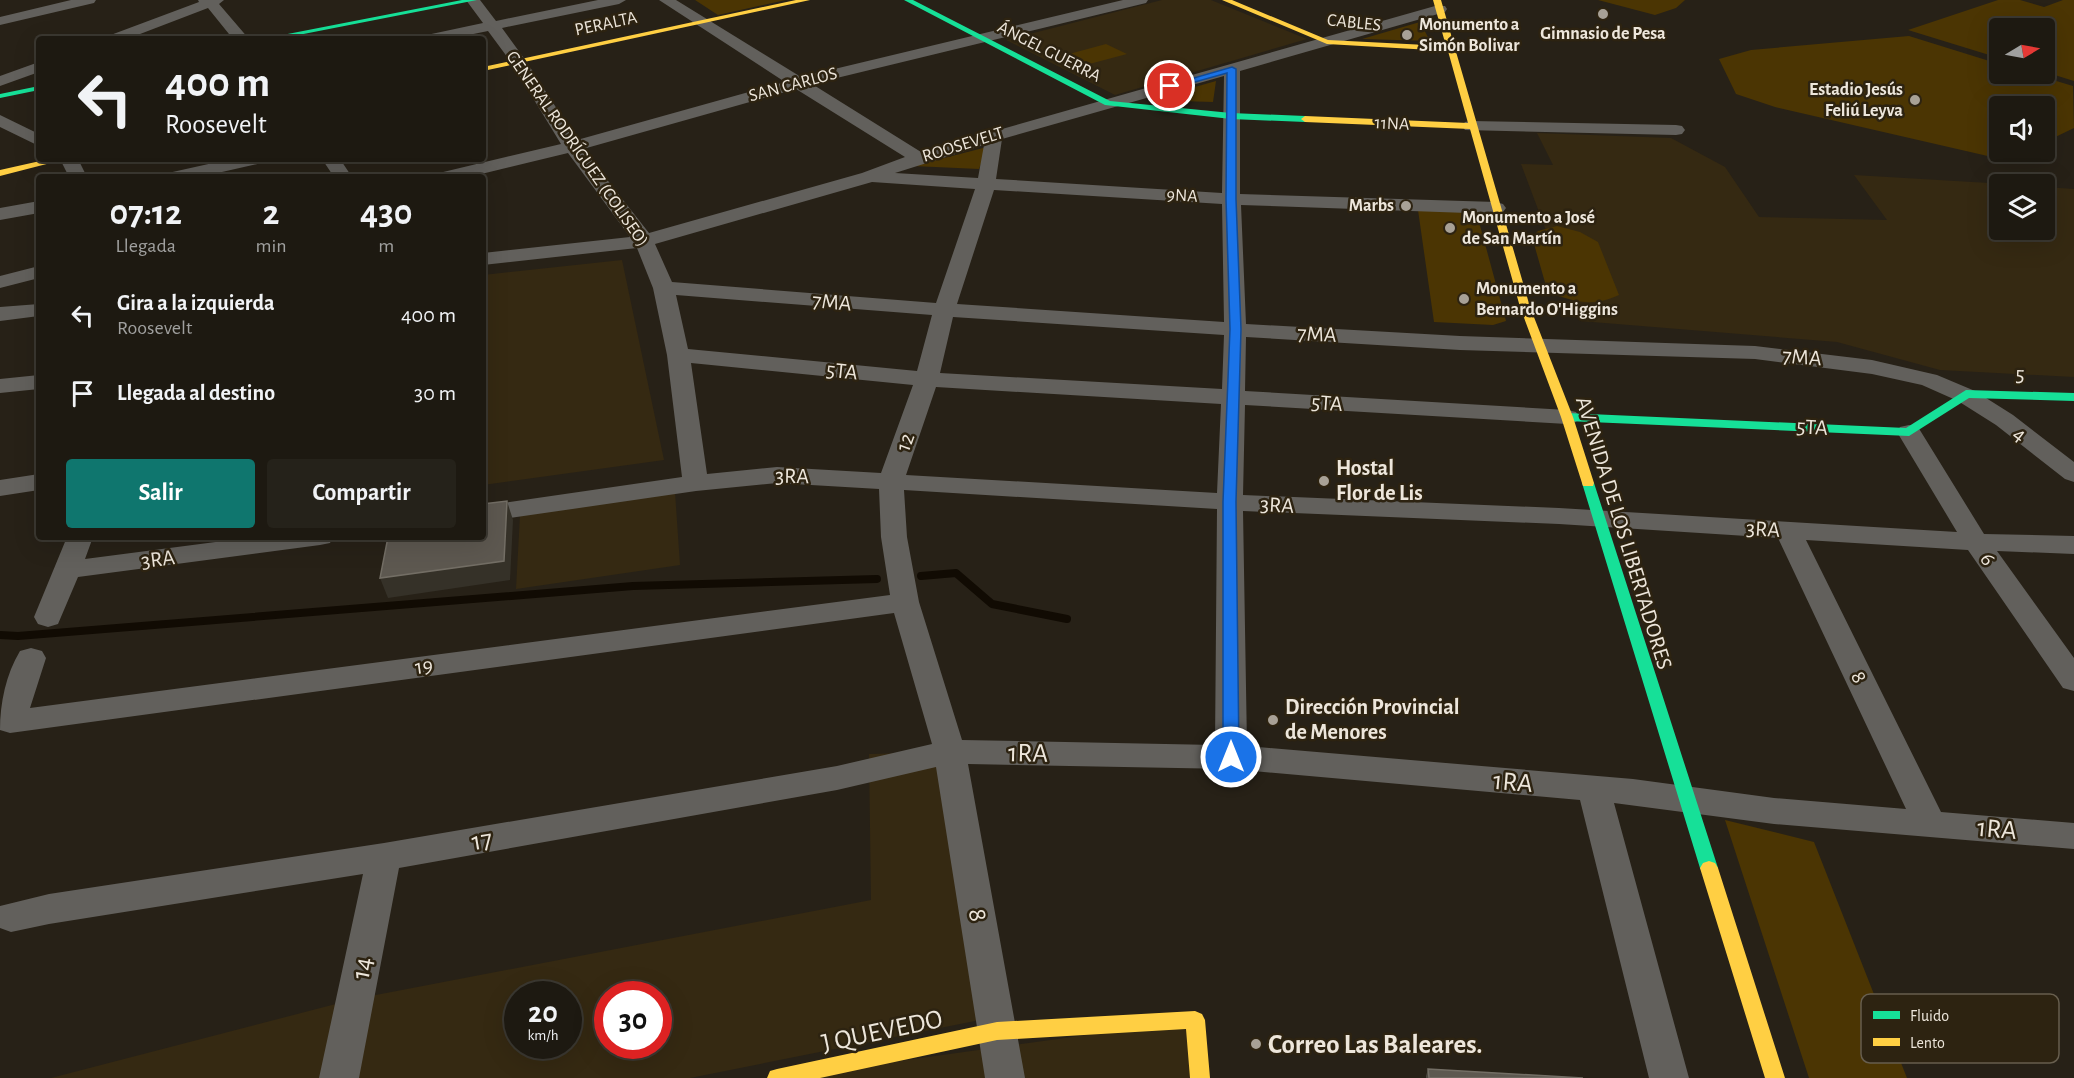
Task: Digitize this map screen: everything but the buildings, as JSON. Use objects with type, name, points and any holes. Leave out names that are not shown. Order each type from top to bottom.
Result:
[{"type":"street","points":[[0,21],[89,0]]},
{"type":"street","points":[[282,36],[473,0]]},
{"type":"street","name":"GENERAL RODRÍGUEZ (COLISEO)","points":[[473,0],[518,61],[572,147],[644,241],[664,288],[678,355],[696,483]]},
{"type":"street","points":[[442,36],[619,0]]},
{"type":"street","points":[[666,0],[919,158]]},
{"type":"street","name":"PERALTA","points":[[486,68],[806,0]]},
{"type":"street","name":"ÁNGEL GUERRA","points":[[909,0],[1108,103]]},
{"type":"street","name":"SAN CARLOS","points":[[459,174],[572,147],[798,83],[1141,0]]},
{"type":"street","name":"CABLES","points":[[1226,0],[1327,42],[1450,49]]},
{"type":"street","points":[[121,36],[211,1],[239,36]]},
{"type":"street","name":"ROOSEVELT","points":[[486,260],[644,241],[869,177],[919,158],[994,136],[1327,42],[1438,4]]},
{"type":"street","name":"AVENIDA DE LOS LIBERTADORES","points":[[1438,4],[1471,126],[1525,308],[1567,417],[1775,1078]]},
{"type":"street","points":[[0,81],[36,68]]},
{"type":"street","points":[[1231,757],[1230,502],[1235,329],[1231,199],[1232,69]]},
{"type":"street","points":[[0,96],[36,89]]},
{"type":"street","name":"11NA","points":[[1108,103],[1231,116],[1471,126],[1676,130]]},
{"type":"street","points":[[3,123],[36,118]]},
{"type":"street","points":[[3,123],[36,140]]},
{"type":"street","name":"12","points":[[950,752],[904,602],[894,537],[891,480],[927,379],[944,311],[986,185],[994,136]]},
{"type":"street","points":[[0,173],[48,162]]},
{"type":"street","points":[[188,174],[242,162]]},
{"type":"street","name":"9NA","points":[[869,177],[1231,199],[1496,208]]},
{"type":"street","points":[[0,214],[36,208]]},
{"type":"street","points":[[0,282],[36,274]]},
{"type":"street","name":"7MA","points":[[664,288],[944,311],[1235,329],[1540,346],[1637,347],[1824,358],[1931,380],[1966,394]]},
{"type":"street","points":[[0,314],[36,310]]},
{"type":"street","name":"5TA","points":[[678,355],[927,379],[1567,417],[1909,432]]},
{"type":"street","points":[[0,386],[36,382]]},
{"type":"street","points":[[1909,432],[1966,394]]},
{"type":"street","name":"5","points":[[1966,394],[2074,397]]},
{"type":"street","name":"4","points":[[1966,394],[2074,474]]},
{"type":"street","name":"6","points":[[1909,432],[1976,542],[2074,680]]},
{"type":"street","name":"3RA","points":[[486,514],[696,483],[777,475],[1230,502],[1558,516],[1976,542],[2074,545]]},
{"type":"street","points":[[0,488],[36,482]]},
{"type":"street","name":"8","points":[[1788,530],[1930,823]]},
{"type":"street","points":[[48,617],[79,540]]},
{"type":"street","name":"3RA","points":[[66,570],[297,540]]},
{"type":"street","name":"19","points":[[31,658],[10,722],[904,602]]},
{"type":"street","name":"1RA","points":[[950,752],[1231,757],[1685,797],[1774,810],[2074,836]]},
{"type":"street","name":"8","points":[[950,752],[1005,1078]]},
{"type":"street","name":"17","points":[[11,917],[49,909],[384,857],[837,778],[950,752]]},
{"type":"street","points":[[1594,789],[1669,1078]]},
{"type":"street","name":"14","points":[[339,1078],[384,857]]},
{"type":"street","name":"J QUEVEDO","points":[[777,1078],[997,1031],[1195,1020],[1200,1078]]},
{"type":"shaded area","points":[[695,0],[786,0],[718,15]]},
{"type":"shaded area","points":[[1162,0],[1211,0],[1307,39],[1115,95],[1006,40]]},
{"type":"shaded area","points":[[1598,0],[1685,0],[1676,8],[1655,15]]},
{"type":"shaded area","points":[[1998,0],[2020,0],[2044,7],[2063,0],[2074,0],[2074,81],[2055,75],[2055,18],[1989,18],[1989,55],[1908,30]]},
{"type":"shaded area","points":[[1420,22],[1430,41],[1362,39]]},
{"type":"shaded area","name":"Estadio Jesús Feliú Leyva","points":[[1909,36],[1989,61],[1989,84],[2055,84],[2055,81],[2073,86],[2074,128],[2055,137],[2055,96],[1989,96],[1989,156],[1775,107],[1736,94],[1719,59],[1751,50]]},
{"type":"shaded area","points":[[1106,44],[1127,54],[1078,67],[1058,57]]},
{"type":"shaded area","points":[[1216,81],[1213,102],[1149,100]]},
{"type":"shaded area","points":[[1537,133],[1671,138],[1725,167],[1759,217],[1887,220],[1854,175],[1989,183],[1989,240],[2055,240],[2055,188],[2074,189],[2074,377],[1940,370],[1837,342],[1580,321],[1521,164],[1553,165]]},
{"type":"shaded area","points":[[987,147],[979,169],[913,166]]},
{"type":"shaded area","points":[[1417,203],[1475,207],[1506,321],[1493,325],[1434,322]]},
{"type":"shaded area","points":[[1557,226],[1580,232],[1598,242],[1619,295],[1600,301],[1583,302],[1548,293],[1532,237],[1538,231]]},
{"type":"shaded area","points":[[622,260],[664,460],[486,485],[486,275]]},
{"type":"shaded area","points":[[675,492],[680,565],[516,589],[520,515]]},
{"type":"shaded area","points":[[950,752],[995,1017],[690,1078],[51,1078],[355,999],[871,900],[869,754]]},
{"type":"shaded area","points":[[1725,820],[1814,842],[1874,994],[1861,994],[1861,1063],[1901,1063],[1907,1078],[1809,1078]]},
{"type":"shaded area","points":[[1195,1020],[1201,1078],[777,1078]]},
{"type":"waterway","points":[[921,576],[956,573],[992,604],[1067,619]]},
{"type":"waterway","points":[[0,635],[18,636],[633,586],[877,579]]},
{"type":"traffic: fast","points":[[282,36],[473,0]]},
{"type":"traffic: fast","points":[[908,0],[1108,103],[1231,116],[1305,119]]},
{"type":"traffic: fast","points":[[0,96],[36,89]]},
{"type":"traffic: fast","points":[[1567,417],[1909,432],[1966,394],[2074,397]]},
{"type":"traffic: fast","points":[[1588,483],[1709,868]]},
{"type":"traffic: slow","points":[[486,68],[806,0]]},
{"type":"traffic: slow","points":[[1226,0],[1327,42],[1450,49]]},
{"type":"traffic: slow","points":[[1437,0],[1525,307],[1567,417],[1588,483]]},
{"type":"traffic: slow","points":[[1305,119],[1471,126]]},
{"type":"traffic: slow","points":[[0,173],[48,162]]},
{"type":"traffic: slow","points":[[1709,868],[1775,1078]]},
{"type":"traffic: slow","points":[[777,1078],[997,1031],[1195,1020],[1200,1078]]},
{"type":"place","name":"Gimnasio de Pesa","points":[[1603,14]]},
{"type":"place","name":"Monumento a Simón Bolivar","points":[[1407,35]]},
{"type":"place","name":"Estadio Jesús Feliú Leyva","points":[[1915,100]]},
{"type":"place","name":"Marbs","points":[[1406,206]]},
{"type":"place","name":"Monumento a José de San Martín","points":[[1450,228]]},
{"type":"place","name":"Monumento a Bernardo O'Higgins","points":[[1464,299]]},
{"type":"place","name":"Hostal Flor de Lis","points":[[1324,481]]},
{"type":"place","name":"Dirección Provincial de Menores","points":[[1273,720]]},
{"type":"place","name":"Correo Las Baleares.","points":[[1256,1044]]},
{"type":"route","points":[[1170,86],[1232,69],[1231,199],[1235,329],[1230,502],[1231,757]]}]
